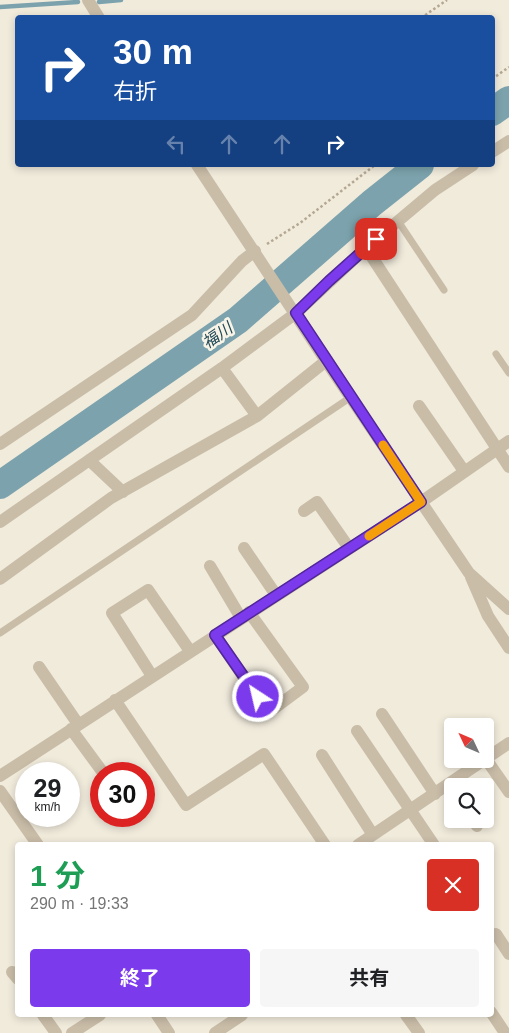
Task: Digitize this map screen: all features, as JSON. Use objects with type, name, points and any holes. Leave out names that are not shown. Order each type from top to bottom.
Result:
[{"type":"street","points":[[88,0],[97,15]]},
{"type":"street","points":[[495,150],[509,140]]},
{"type":"street","points":[[199,167],[326,361],[469,573],[488,616],[509,648]]},
{"type":"street","points":[[0,522],[222,368],[294,310],[435,190],[470,167]]},
{"type":"street","points":[[366,248],[509,467]]},
{"type":"street","points":[[0,444],[192,315],[242,261],[259,257]]},
{"type":"street","points":[[0,579],[123,492],[257,416],[326,361]]},
{"type":"street","points":[[222,368],[257,416]]},
{"type":"street","points":[[419,406],[464,471]]},
{"type":"street","points":[[0,776],[421,502],[509,440]]},
{"type":"street","points":[[88,460],[123,492]]},
{"type":"street","points":[[304,511],[317,502],[349,548]]},
{"type":"street","points":[[244,548],[276,595]]},
{"type":"street","points":[[210,566],[245,615],[303,688],[268,713],[215,635]]},
{"type":"street","points":[[469,573],[509,609]]},
{"type":"street","points":[[152,676],[112,613],[148,590],[190,651]]},
{"type":"street","points":[[38,667],[97,762]]},
{"type":"street","points":[[115,700],[186,805],[264,754],[323,842]]},
{"type":"street","points":[[382,714],[435,794]]},
{"type":"street","points":[[357,731],[432,842]]},
{"type":"street","points":[[494,753],[509,743]]},
{"type":"street","points":[[322,755],[373,835]]},
{"type":"street","points":[[463,778],[475,768]]},
{"type":"street","points":[[492,768],[509,792]]},
{"type":"street","points":[[0,791],[36,842]]},
{"type":"street","points":[[362,842],[409,810],[435,794],[444,791]]},
{"type":"street","points":[[496,934],[509,954]]},
{"type":"street","points":[[494,1016],[505,1033]]},
{"type":"street","points":[[44,1017],[56,1033]]},
{"type":"street","points":[[72,1033],[97,1017]]},
{"type":"street","points":[[158,1017],[169,1033]]},
{"type":"street","points":[[215,1033],[239,1017]]},
{"type":"street","points":[[407,1017],[419,1033]]},
{"type":"lane","points":[[398,221],[444,290]]},
{"type":"lane","points":[[496,354],[509,373]]},
{"type":"lane","points":[[0,633],[351,397]]},
{"type":"path","points":[[425,15],[447,0]]},
{"type":"path","points":[[495,77],[509,67]]},
{"type":"path","points":[[259,257],[372,167]]},
{"type":"waterway","points":[[99,2],[121,0]]},
{"type":"waterway","points":[[0,7],[78,2]]},
{"type":"waterway","name":"福川","points":[[495,110],[509,100]]},
{"type":"waterway","name":"福川","points":[[0,485],[238,320],[372,203],[417,167]]},
{"type":"slow traffic","points":[[369,536],[421,502],[383,445]]},
{"type":"route","points":[[258,697],[215,635],[421,502],[296,313],[308,304],[329,281],[376,239]]}]
